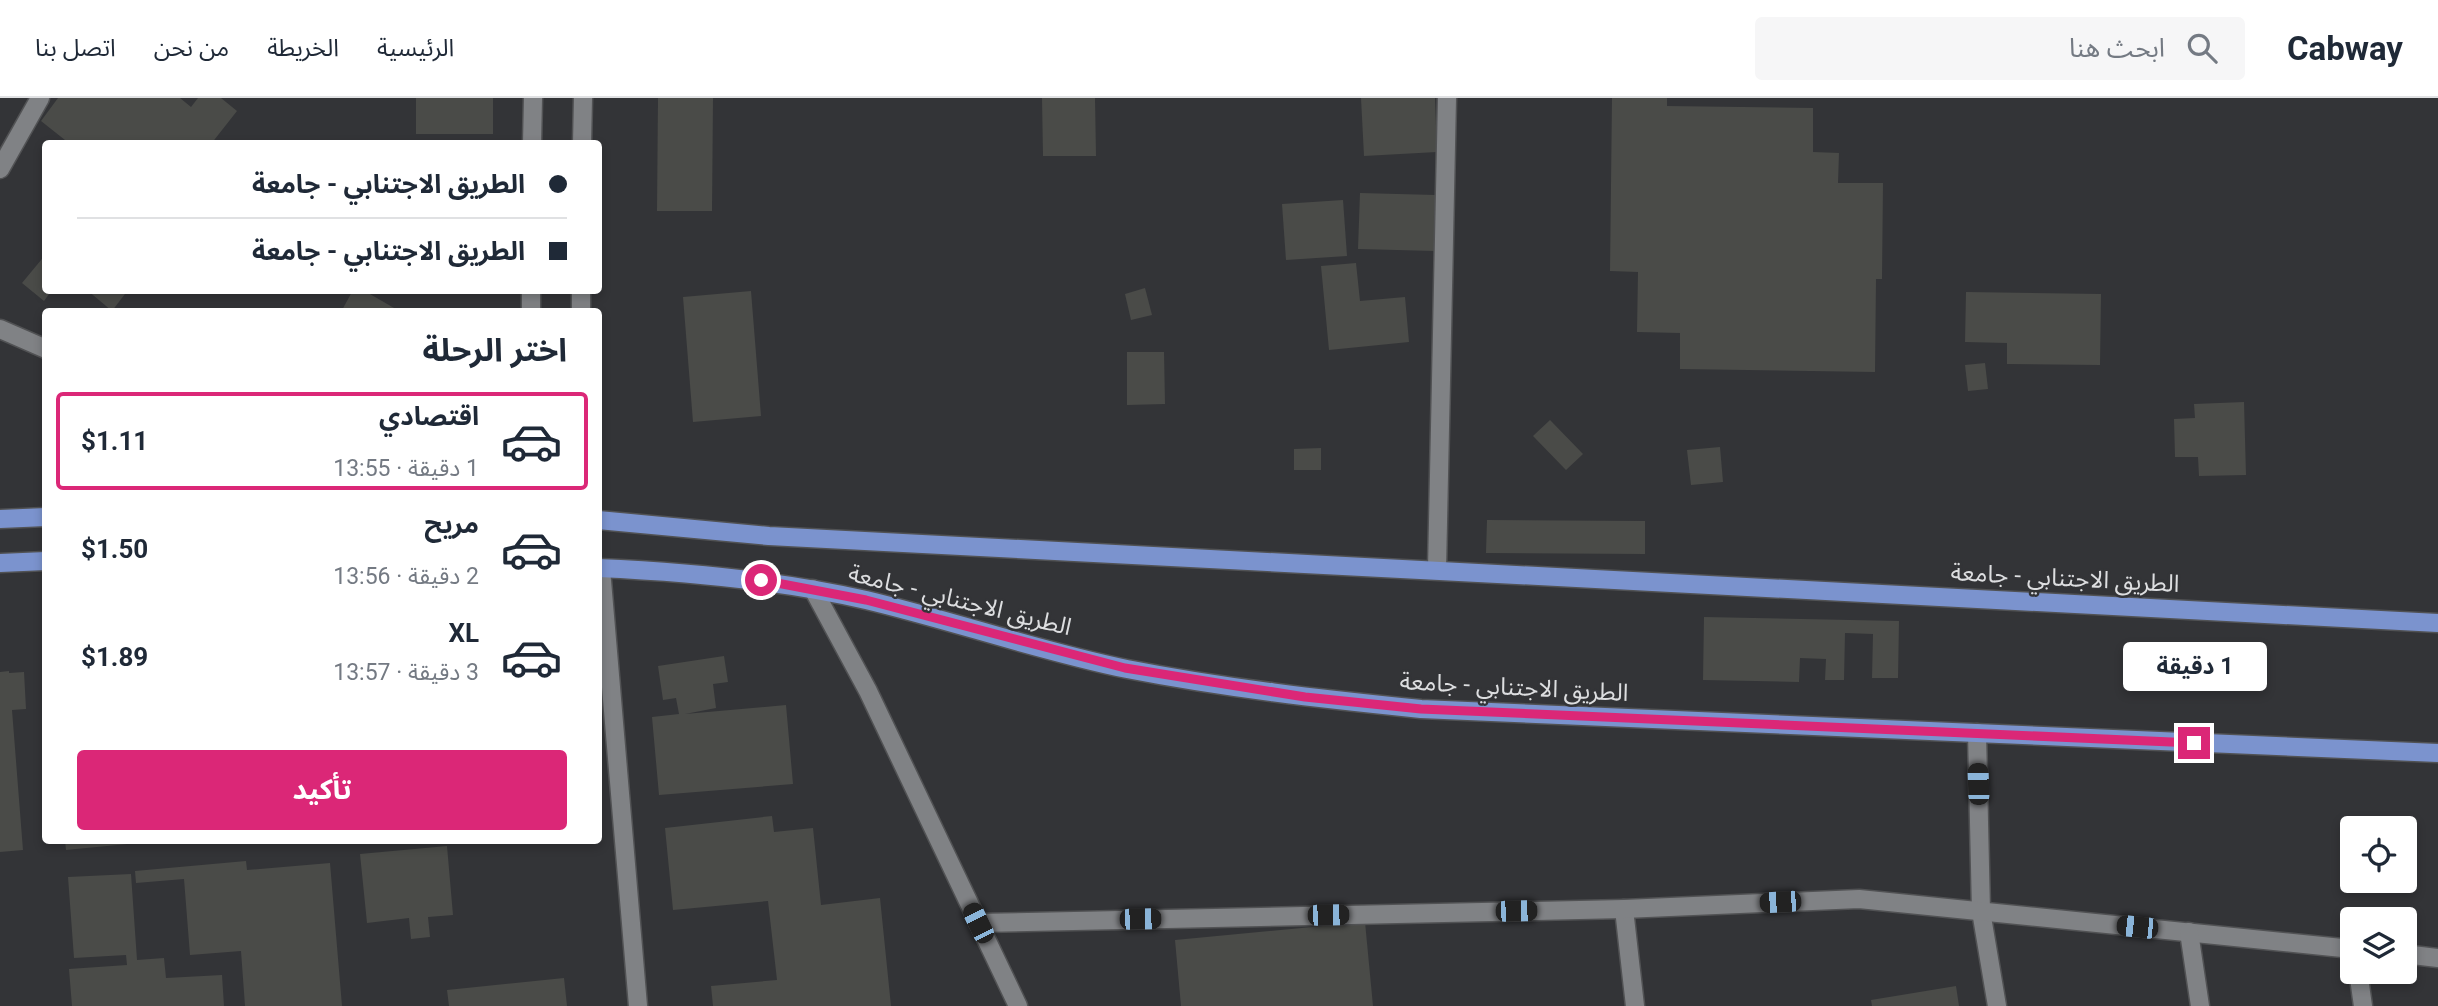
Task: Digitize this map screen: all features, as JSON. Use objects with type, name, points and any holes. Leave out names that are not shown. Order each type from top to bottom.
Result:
[{"type":"main road","points":[[0,519],[42,517]]},
{"type":"main road","name":"الطريق الاجتنابي - جامعة","points":[[602,520],[769,536],[2438,623]]},
{"type":"main road","points":[[0,563],[42,561]]},
{"type":"main road","name":"الطريق الاجتنابي - جامعة","points":[[602,565],[708,574],[813,589],[866,600],[1125,668],[1305,697],[1421,709],[2438,753]]},
{"type":"street","points":[[0,169],[40,98]]},
{"type":"street","points":[[532,140],[533,98]]},
{"type":"street","points":[[582,140],[583,98]]},
{"type":"street","points":[[1437,569],[1447,98]]},
{"type":"street","points":[[0,329],[42,347]]},
{"type":"street","points":[[813,589],[868,691],[1018,1006]]},
{"type":"street","points":[[602,599],[638,1006]]},
{"type":"street","points":[[1977,733],[1981,911],[1997,1006]]},
{"type":"street","points":[[978,923],[1624,909],[1859,898],[2340,948]]},
{"type":"street","points":[[1624,909],[1635,1006]]},
{"type":"street","points":[[2189,932],[2200,1006]]},
{"type":"street","points":[[2417,956],[2438,958]]},
{"type":"street","points":[[2360,984],[2363,1006]]},
{"type":"building","points":[[58,98],[180,98],[191,107],[198,98],[221,98],[237,111],[214,140],[65,140],[41,121]]},
{"type":"building","points":[[416,98],[493,98],[493,134],[416,134]]},
{"type":"building","points":[[658,98],[713,98],[712,211],[657,211]]},
{"type":"building","points":[[1042,98],[1095,98],[1096,156],[1043,156]]},
{"type":"building","points":[[1361,98],[1435,98],[1437,152],[1364,156]]},
{"type":"building","points":[[1612,98],[1667,98],[1667,106],[1813,108],[1813,152],[1839,153],[1838,183],[1883,183],[1882,279],[1876,279],[1875,372],[1680,369],[1680,333],[1637,332],[1638,272],[1610,271]]},
{"type":"building","points":[[1360,193],[1436,195],[1435,251],[1358,249]]},
{"type":"building","points":[[1343,200],[1347,256],[1286,260],[1282,204]]},
{"type":"building","points":[[42,259],[42,294],[49,294],[44,301],[22,283]]},
{"type":"building","points":[[1356,263],[1360,301],[1405,297],[1409,342],[1329,350],[1321,266]]},
{"type":"building","points":[[1145,288],[1152,315],[1131,320],[1125,294]]},
{"type":"building","points":[[751,291],[761,416],[693,422],[683,297]]},
{"type":"building","points":[[1966,292],[2101,294],[2100,365],[2007,364],[2007,343],[1965,342]]},
{"type":"building","points":[[92,294],[125,294],[114,308],[108,308]]},
{"type":"building","points":[[351,294],[370,294],[394,308],[343,308]]},
{"type":"building","points":[[1127,352],[1164,352],[1165,404],[1127,405]]},
{"type":"building","points":[[1985,363],[1988,389],[1968,391],[1965,365]]},
{"type":"building","points":[[2244,402],[2246,475],[2199,476],[2198,457],[2175,457],[2174,419],[2195,418],[2194,404]]},
{"type":"building","points":[[1550,420],[1583,454],[1566,470],[1533,436]]},
{"type":"building","points":[[1720,447],[1723,482],[1691,485],[1687,450]]},
{"type":"building","points":[[1321,448],[1321,470],[1294,470],[1294,449]]},
{"type":"building","points":[[1487,520],[1645,521],[1645,554],[1486,553]]},
{"type":"building","points":[[1704,617],[1899,621],[1898,678],[1872,678],[1873,634],[1845,633],[1844,680],[1825,680],[1826,659],[1800,658],[1799,682],[1703,680]]},
{"type":"building","points":[[724,656],[728,682],[713,684],[716,708],[685,714],[786,705],[793,784],[659,795],[652,717],[679,714],[676,698],[663,700],[658,666]]},
{"type":"building","points":[[0,672],[24,672],[26,709],[12,710],[23,850],[0,852]]},
{"type":"building","points":[[772,816],[774,832],[813,828],[821,905],[880,898],[891,1006],[713,1006],[711,986],[777,980],[768,901],[673,910],[665,828]]},
{"type":"building","points":[[65,844],[128,844],[66,850]]},
{"type":"building","points":[[447,846],[453,915],[428,917],[430,937],[411,939],[409,918],[367,923],[360,854]]},
{"type":"building","points":[[246,861],[247,870],[330,863],[342,1006],[245,1006],[241,951],[190,955],[184,879],[136,883],[135,871]]},
{"type":"building","points":[[131,874],[137,960],[164,958],[166,978],[222,975],[224,1006],[72,1006],[69,969],[127,965],[126,955],[74,958],[68,877]]},
{"type":"building","points":[[1365,922],[1373,1006],[1181,1006],[1175,940]]},
{"type":"building","points":[[564,978],[567,1006],[449,1006],[447,990]]},
{"type":"building","points":[[1956,986],[1959,1006],[1872,1006],[1871,1000]]},
{"type":"route","points":[[761,580],[866,600],[1125,668],[1305,697],[1421,709],[2194,743]]}]
